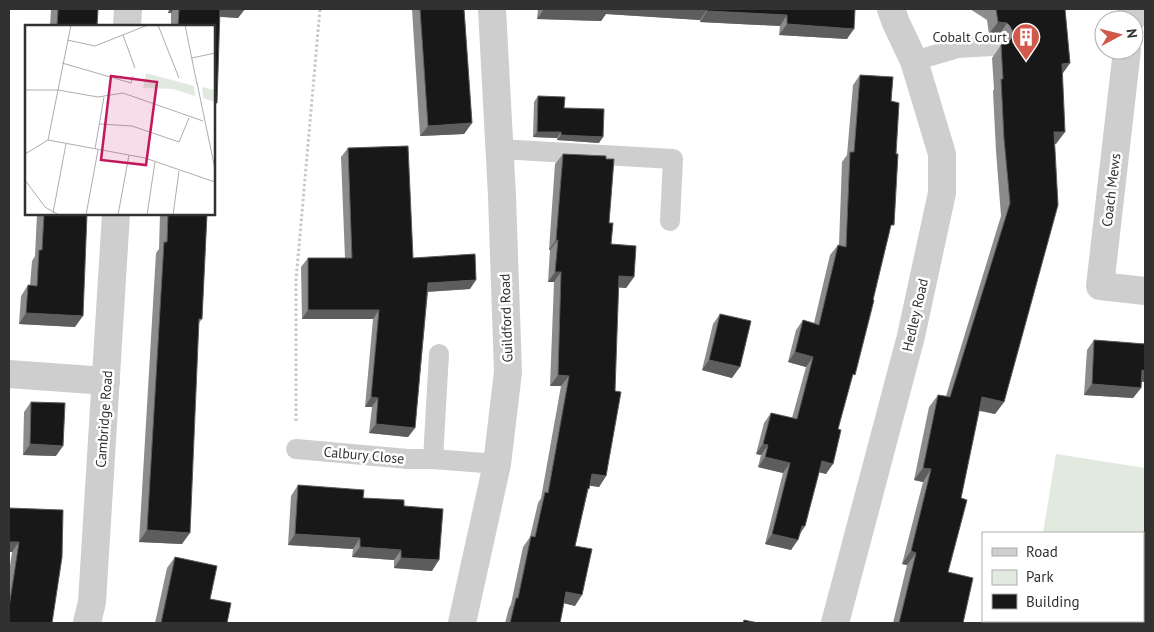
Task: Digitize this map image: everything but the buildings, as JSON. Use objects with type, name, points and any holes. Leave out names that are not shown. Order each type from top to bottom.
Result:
[{"type":"street","points":[[127,25],[128,9]]},
{"type":"street","name":"Guildford Road","points":[[462,623],[497,464],[508,372],[500,149],[492,9]]},
{"type":"street","name":"Hedley Road","points":[[835,623],[911,336],[942,193],[942,154],[914,61],[891,9]]},
{"type":"street","name":"Coach Mews","points":[[1126,60],[1100,286],[1145,291]]},
{"type":"street","name":"Cambridge Road","points":[[87,623],[92,602],[116,215]]},
{"type":"street","points":[[9,374],[106,381]]},
{"type":"lane","points":[[914,61],[958,48],[992,46]]},
{"type":"lane","points":[[500,149],[673,159],[670,221]]},
{"type":"lane","points":[[433,459],[439,354]]},
{"type":"lane","name":"Calbury Close","points":[[296,449],[408,459],[497,464]]},
{"type":"path","points":[[296,449],[296,280],[320,9]]},
{"type":"green space","points":[[1056,454],[1145,468],[1145,623],[1056,622],[1144,622],[1144,532],[1043,532]]},
{"type":"place","name":"Cobalt Court","points":[[1026,61]]}]
